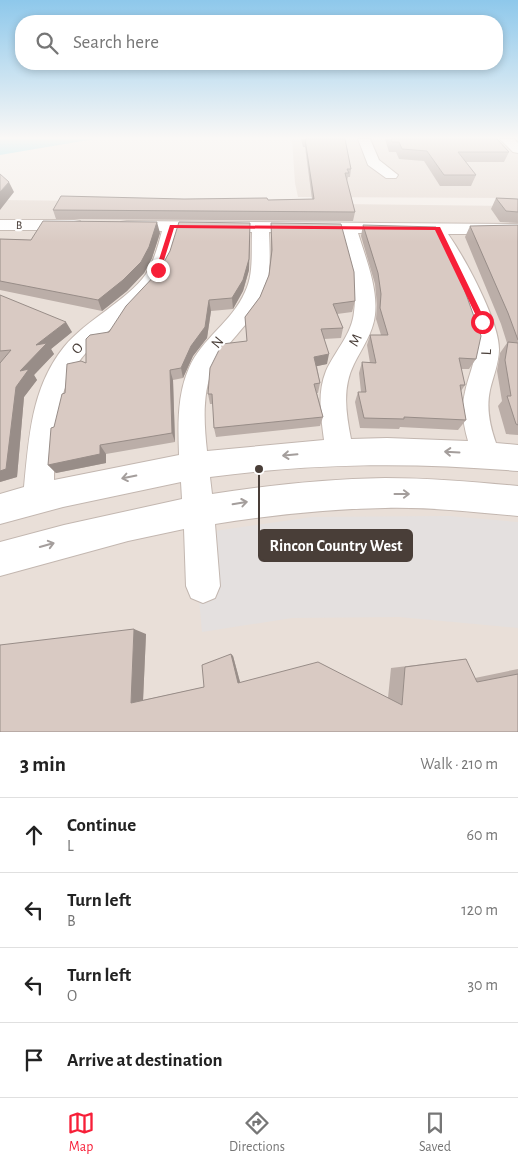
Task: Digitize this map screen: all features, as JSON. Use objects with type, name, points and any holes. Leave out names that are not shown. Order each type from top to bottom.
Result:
[{"type":"street","name":"B","points":[[0,225],[95,226]]},
{"type":"street","points":[[114,226],[518,229]]},
{"type":"street","name":"O","points":[[38,498],[45,420],[50,397],[58,375],[84,340],[151,281],[162,260],[172,226]]},
{"type":"street","name":"N","points":[[204,586],[192,417],[196,380],[208,352],[245,310],[256,290],[259,272],[260,227]]},
{"type":"street","name":"M","points":[[339,451],[334,385],[340,367],[359,334],[366,314],[364,293],[348,228]]},
{"type":"street","name":"L","points":[[438,228],[479,313],[485,331],[486,361],[475,408],[476,421],[486,454]]},
{"type":"street","points":[[0,509],[110,480],[268,456],[339,451],[408,451],[486,454],[518,458]]},
{"type":"street","points":[[0,559],[112,528],[198,510],[269,500],[356,494],[460,496],[518,501]]},
{"type":"shaded area","points":[[294,173],[518,173],[518,198],[298,197]]},
{"type":"shaded area","points":[[0,200],[518,206],[518,732],[0,732]]},
{"type":"shaded area","points":[[449,516],[518,522],[518,628],[399,617],[292,618],[202,632],[193,534],[312,517]]},
{"type":"building","points":[[310,173],[345,173],[355,212],[53,210],[61,196],[184,199],[267,198],[268,200],[314,199]]},
{"type":"building","points":[[443,173],[475,173],[476,175],[444,175]]},
{"type":"building","points":[[0,174],[9,182],[0,192]]},
{"type":"building","points":[[496,198],[518,199],[518,212],[506,211]]},
{"type":"building","points":[[43,221],[157,222],[149,247],[141,262],[123,280],[98,300],[0,281],[0,239],[31,240]]},
{"type":"building","points":[[179,222],[250,223],[249,259],[243,280],[232,298],[209,300],[205,327],[191,346],[181,368],[170,370],[172,433],[100,445],[100,454],[48,465],[51,428],[54,427],[62,394],[65,393],[67,364],[81,361],[86,363],[86,339],[90,335],[109,332],[126,306],[159,271],[170,251]]},
{"type":"building","points":[[271,223],[341,224],[354,272],[355,301],[333,304],[343,328],[321,329],[329,354],[314,357],[320,383],[314,384],[323,417],[214,428],[212,394],[208,394],[210,368],[222,344],[247,341],[245,317],[260,297],[269,275],[272,250]]},
{"type":"building","points":[[363,225],[436,227],[453,258],[481,336],[476,359],[459,358],[465,385],[460,385],[466,420],[404,417],[404,419],[364,418],[358,392],[366,392],[362,362],[376,363],[370,335],[388,335],[380,308],[381,294],[378,273]]},
{"type":"building","points":[[518,225],[518,340],[470,226]]},
{"type":"building","points":[[0,295],[66,322],[36,345],[47,343],[20,371],[29,369],[16,387],[6,469],[0,471],[0,363],[11,350],[0,351]]},
{"type":"building","points":[[508,342],[518,343],[518,425],[516,424],[507,396],[511,396],[505,360]]},
{"type":"building","points":[[134,629],[131,703],[204,687],[202,665],[231,654],[238,683],[318,662],[402,705],[405,667],[466,659],[477,682],[518,674],[518,732],[0,732],[0,645]]},
{"type":"place","name":"Rincon Country West","points":[[259,469]]},
{"type":"route","points":[[158,270],[172,226],[438,228],[482,322]]}]
